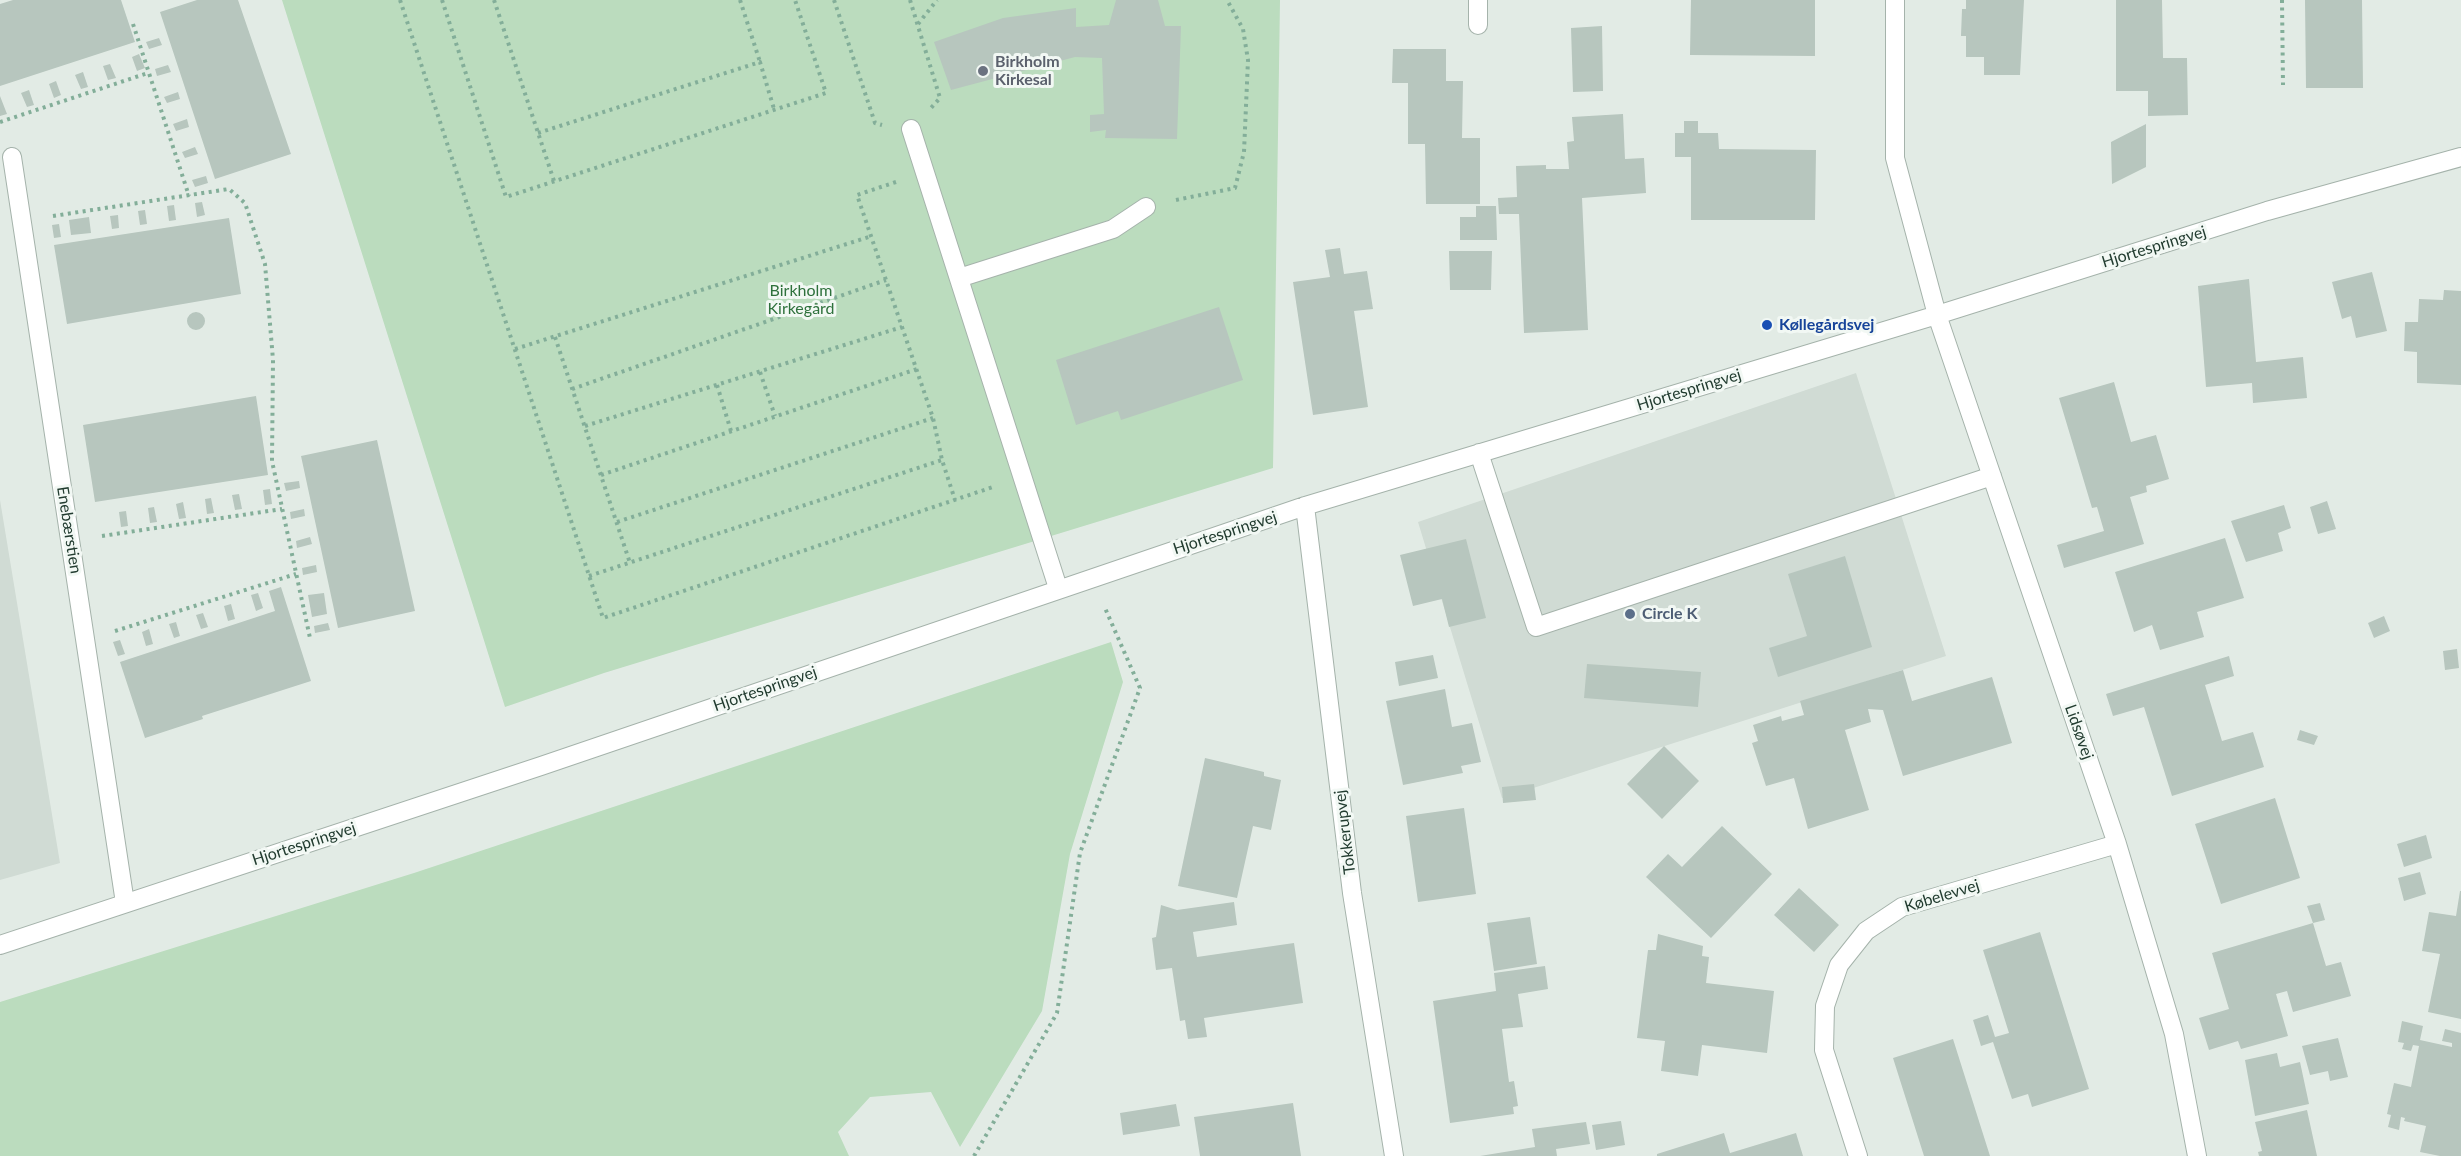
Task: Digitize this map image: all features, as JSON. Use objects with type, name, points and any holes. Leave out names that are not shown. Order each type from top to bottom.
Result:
[{"type":"street","points":[[1478,0],[1478,25]]},
{"type":"street","points":[[1894,0],[1895,158],[1937,315]]},
{"type":"street","points":[[911,129],[1058,588]]},
{"type":"street","name":"Enebærstien","points":[[12,157],[125,903]]},
{"type":"street","name":"Hjortespringvej","points":[[0,945],[552,762],[1058,588],[1305,506],[1937,315],[2267,211],[2461,157]]},
{"type":"street","points":[[959,278],[1113,229],[1146,207]]},
{"type":"street","name":"Lidsøvej","points":[[1937,315],[2117,844],[2174,1034],[2197,1156]]},
{"type":"street","points":[[1479,453],[1536,627],[1992,476]]},
{"type":"street","name":"Tokkerupvej","points":[[1305,506],[1352,893],[1394,1156]]},
{"type":"street","name":"Købelevvej","points":[[1858,1156],[1824,1050],[1825,1006],[1839,965],[1866,931],[1902,907],[2117,844]]},
{"type":"path","points":[[400,0],[603,618],[1023,477]]},
{"type":"path","points":[[442,0],[506,197],[826,93],[795,0]]},
{"type":"path","points":[[494,0],[554,181]]},
{"type":"path","points":[[740,0],[774,109]]},
{"type":"path","points":[[834,0],[875,123],[911,129],[940,98],[910,0]]},
{"type":"path","points":[[918,25],[937,0]]},
{"type":"path","points":[[1146,207],[1235,188],[1244,152],[1248,60],[1243,28],[1227,0]]},
{"type":"path","points":[[2282,0],[2283,85]]},
{"type":"path","points":[[133,24],[189,196]]},
{"type":"path","points":[[538,133],[760,62]]},
{"type":"path","points":[[0,122],[148,73]]},
{"type":"path","points":[[925,173],[857,195],[933,418],[942,460],[956,500]]},
{"type":"path","points":[[22,221],[229,189],[245,202],[265,264],[273,360],[272,461],[310,638]]},
{"type":"path","points":[[515,350],[872,236]]},
{"type":"path","points":[[572,389],[886,280]]},
{"type":"path","points":[[585,426],[902,327]]},
{"type":"path","points":[[555,337],[630,563]]},
{"type":"path","points":[[601,475],[916,369]]},
{"type":"path","points":[[760,372],[775,416]]},
{"type":"path","points":[[717,385],[731,431]]},
{"type":"path","points":[[617,522],[933,418]]},
{"type":"path","points":[[589,576],[942,460]]},
{"type":"path","points":[[70,541],[282,509]]},
{"type":"path","points":[[85,640],[296,574]]},
{"type":"path","points":[[974,1156],[1057,1013],[1080,853],[1140,688],[1091,577]]},
{"type":"shaded area","points":[[1856,373],[1946,656],[1502,798],[1418,522]]},
{"type":"shaded area","points":[[0,500],[60,863],[0,880]]},
{"type":"green space","name":"Birkholm Kirkegård","points":[[282,0],[1280,0],[1273,468],[604,673],[505,707]]},
{"type":"green space","points":[[1111,642],[1123,682],[1070,854],[1042,1011],[960,1147],[931,1092],[870,1097],[838,1132],[849,1156],[0,1156],[0,1002],[414,873]]},
{"type":"building","points":[[13,0],[121,0],[135,42],[0,86],[0,4]]},
{"type":"building","points":[[197,0],[238,0],[291,154],[215,179],[160,12]]},
{"type":"building","name":"Birkholm Kirkesal","points":[[1116,0],[1158,0],[1165,26],[1181,26],[1177,139],[1105,138],[1106,130],[1090,132],[1090,115],[1104,114],[1102,58],[1075,57],[951,90],[934,42],[1003,18],[1076,8],[1076,27],[1109,25]]},
{"type":"building","points":[[1691,0],[1815,0],[1815,56],[1690,55]]},
{"type":"building","points":[[1966,0],[2024,0],[2020,75],[1984,75],[1984,57],[1966,57],[1966,36],[1961,36],[1962,9],[1966,9]]},
{"type":"building","points":[[2116,0],[2162,0],[2163,58],[2187,58],[2188,115],[2148,116],[2148,91],[2116,91]]},
{"type":"building","points":[[2305,0],[2362,0],[2363,88],[2306,88]]},
{"type":"building","points":[[1602,26],[1603,91],[1573,92],[1571,28]]},
{"type":"building","points":[[159,38],[162,45],[149,49],[146,42]]},
{"type":"building","points":[[1393,49],[1446,49],[1446,81],[1463,81],[1462,138],[1480,138],[1480,204],[1426,204],[1425,144],[1408,144],[1408,83],[1392,83]]},
{"type":"building","points":[[139,54],[145,68],[137,71],[132,57]]},
{"type":"building","points":[[110,64],[116,78],[108,80],[103,66]]},
{"type":"building","points":[[168,65],[171,72],[157,76],[155,69]]},
{"type":"building","points":[[83,72],[88,87],[81,89],[75,75]]},
{"type":"building","points":[[56,81],[61,95],[54,98],[49,84]]},
{"type":"building","points":[[29,90],[34,105],[27,107],[21,93]]},
{"type":"building","points":[[178,92],[180,99],[167,103],[164,97]]},
{"type":"building","points":[[0,96],[7,114],[0,116]]},
{"type":"building","points":[[1623,114],[1625,159],[1644,158],[1646,193],[1582,198],[1588,330],[1524,333],[1519,214],[1499,214],[1498,198],[1517,197],[1516,166],[1546,165],[1546,169],[1569,169],[1567,142],[1574,141],[1572,117]]},
{"type":"building","points":[[187,119],[189,127],[176,131],[173,124]]},
{"type":"building","points":[[1684,121],[1698,121],[1698,133],[1718,133],[1719,149],[1816,150],[1815,220],[1691,220],[1691,157],[1675,157],[1675,133],[1684,133]]},
{"type":"building","points":[[2146,124],[2146,167],[2112,184],[2111,142]]},
{"type":"building","points":[[195,147],[198,154],[185,158],[182,152]]},
{"type":"building","points":[[206,176],[208,183],[195,187],[192,180]]},
{"type":"building","points":[[202,202],[205,215],[197,217],[195,203]]},
{"type":"building","points":[[174,205],[176,220],[169,221],[167,206]]},
{"type":"building","points":[[1476,206],[1496,206],[1497,240],[1460,240],[1460,217],[1476,217]]},
{"type":"building","points":[[145,210],[147,224],[140,225],[138,211]]},
{"type":"building","points":[[118,215],[119,228],[112,229],[110,216]]},
{"type":"building","points":[[89,217],[91,233],[71,235],[69,220]]},
{"type":"building","points":[[229,218],[241,294],[67,324],[54,245]]},
{"type":"building","points":[[59,224],[61,237],[54,238],[52,225]]},
{"type":"building","points":[[1340,248],[1344,274],[1367,271],[1373,309],[1354,311],[1368,407],[1313,415],[1293,282],[1330,277],[1325,250]]},
{"type":"building","points":[[1449,251],[1492,251],[1491,290],[1450,290]]},
{"type":"building","points":[[2372,272],[2387,331],[2356,338],[2351,316],[2342,319],[2332,282]]},
{"type":"building","points":[[2249,279],[2256,362],[2303,357],[2307,398],[2253,403],[2252,383],[2206,387],[2198,286]]},
{"type":"building","points":[[2444,290],[2461,291],[2461,385],[2417,383],[2417,352],[2404,351],[2405,322],[2418,322],[2419,299],[2443,300]]},
{"type":"building","points":[[1219,307],[1243,380],[1121,420],[1118,411],[1076,425],[1056,360]]},
{"type":"building","points":[[196,312],[202,315],[205,321],[202,327],[196,330],[190,327],[187,321],[190,315]]},
{"type":"building","points":[[2114,382],[2131,442],[2156,435],[2169,479],[2146,486],[2147,492],[2130,497],[2144,544],[2064,568],[2057,545],[2104,531],[2097,507],[2092,508],[2059,398]]},
{"type":"building","points":[[256,396],[268,475],[95,502],[83,425]]},
{"type":"building","points":[[377,440],[415,611],[338,628],[301,456]]},
{"type":"building","points":[[299,481],[300,488],[286,491],[284,483]]},
{"type":"building","points":[[270,489],[272,504],[265,505],[263,490]]},
{"type":"building","points":[[239,494],[242,509],[235,510],[232,495]]},
{"type":"building","points":[[211,498],[214,513],[207,514],[205,499]]},
{"type":"building","points":[[2327,501],[2336,529],[2318,534],[2310,507]]},
{"type":"building","points":[[183,502],[186,518],[179,519],[176,504]]},
{"type":"building","points":[[2284,505],[2291,528],[2278,533],[2283,551],[2246,562],[2231,521]]},
{"type":"building","points":[[154,507],[157,522],[150,523],[148,508]]},
{"type":"building","points":[[304,509],[305,516],[291,519],[290,512]]},
{"type":"building","points":[[126,511],[128,526],[121,527],[119,512]]},
{"type":"building","points":[[310,537],[312,544],[297,548],[296,541]]},
{"type":"building","points":[[2225,538],[2244,598],[2197,612],[2204,637],[2160,650],[2152,625],[2134,632],[2115,572]]},
{"type":"building","points":[[1466,539],[1486,618],[1449,627],[1442,599],[1413,606],[1400,555]]},
{"type":"building","points":[[1845,556],[1872,647],[1778,677],[1769,648],[1807,636],[1788,574]]},
{"type":"building","points":[[316,565],[317,572],[303,575],[302,568]]},
{"type":"building","points":[[281,587],[311,681],[202,716],[203,719],[145,738],[120,662],[275,611],[269,591]]},
{"type":"building","points":[[258,593],[263,608],[256,611],[251,595]]},
{"type":"building","points":[[324,593],[327,614],[312,617],[308,595]]},
{"type":"building","points":[[231,604],[235,619],[228,621],[224,606]]},
{"type":"building","points":[[203,613],[208,627],[201,629],[196,615]]},
{"type":"building","points":[[2384,616],[2390,631],[2374,638],[2368,623]]},
{"type":"building","points":[[176,622],[180,636],[174,638],[169,624]]},
{"type":"building","points":[[328,623],[330,630],[315,633],[314,626]]},
{"type":"building","points":[[149,629],[153,644],[146,646],[142,632]]},
{"type":"building","points":[[120,640],[125,654],[118,656],[113,642]]},
{"type":"building","points":[[2457,649],[2459,668],[2445,670],[2443,651]]},
{"type":"building","points":[[1433,655],[1438,678],[1399,686],[1395,662]]},
{"type":"building","points":[[2229,656],[2234,676],[2205,685],[2222,741],[2253,732],[2264,767],[2172,796],[2144,707],[2113,716],[2106,694]]},
{"type":"building","points":[[1587,664],[1701,672],[1698,707],[1584,698]]},
{"type":"building","points":[[1903,670],[1912,701],[1992,677],[2012,743],[1903,776],[1883,710],[1868,709],[1871,722],[1845,730],[1869,810],[1808,829],[1794,778],[1766,786],[1752,743],[1758,741],[1753,725],[1781,716],[1782,721],[1804,715],[1800,701]]},
{"type":"building","points":[[1445,689],[1452,727],[1472,723],[1481,762],[1461,766],[1463,773],[1403,785],[1386,701]]},
{"type":"building","points":[[2300,730],[2318,736],[2314,745],[2297,740]]},
{"type":"building","points":[[1664,746],[1699,781],[1662,819],[1627,784]]},
{"type":"building","points":[[1205,758],[1264,772],[1264,776],[1281,780],[1271,830],[1253,826],[1237,898],[1178,886]]},
{"type":"building","points":[[1534,784],[1536,800],[1503,803],[1502,787]]},
{"type":"building","points":[[2275,798],[2300,878],[2221,904],[2195,824]]},
{"type":"building","points":[[1464,808],[1476,894],[1418,902],[1406,816]]},
{"type":"building","points":[[1722,826],[1772,874],[1711,938],[1646,877],[1668,854],[1682,867]]},
{"type":"building","points":[[2426,835],[2432,858],[2404,867],[2397,844]]},
{"type":"building","points":[[2420,872],[2426,894],[2404,901],[2398,878]]},
{"type":"building","points":[[1799,888],[1839,925],[1814,952],[1774,915]]},
{"type":"building","points":[[2460,891],[2461,1019],[2428,1012],[2440,954],[2422,951],[2429,912],[2456,916]]},
{"type":"building","points":[[1234,902],[1237,925],[1193,932],[1197,957],[1294,943],[1303,1003],[1204,1018],[1207,1037],[1188,1039],[1185,1020],[1180,1021],[1172,968],[1156,970],[1152,938],[1156,937],[1161,905],[1177,910]]},
{"type":"building","points":[[2320,903],[2325,920],[2313,923],[2307,906]]},
{"type":"building","points":[[1530,917],[1537,964],[1494,971],[1487,923]]},
{"type":"building","points":[[2313,923],[2326,966],[2341,962],[2351,996],[2293,1012],[2287,991],[2276,994],[2288,1036],[2241,1049],[2238,1041],[2209,1050],[2199,1018],[2229,1009],[2212,953]]},
{"type":"building","points":[[2040,932],[2089,1089],[2032,1107],[2028,1094],[2012,1099],[1993,1042],[1981,1046],[1973,1020],[1988,1015],[1995,1037],[2009,1033],[1983,950]]},
{"type":"building","points":[[1658,934],[1703,946],[1702,956],[1709,957],[1706,983],[1774,991],[1767,1053],[1702,1045],[1698,1076],[1661,1071],[1665,1041],[1637,1038],[1648,950],[1656,950]]},
{"type":"building","points":[[1545,966],[1548,989],[1518,994],[1523,1027],[1502,1029],[1509,1082],[1514,1081],[1518,1106],[1513,1107],[1514,1114],[1450,1123],[1433,1001],[1496,991],[1494,973]]},
{"type":"building","points":[[2402,1021],[2423,1026],[2420,1040],[2452,1047],[2452,1043],[2442,1041],[2445,1029],[2461,1033],[2461,1156],[2440,1156],[2420,1152],[2426,1126],[2404,1121],[2405,1118],[2401,1117],[2399,1130],[2388,1127],[2391,1115],[2387,1114],[2394,1083],[2411,1087],[2419,1046],[2413,1045],[2411,1051],[2402,1049],[2404,1043],[2398,1042]]},
{"type":"building","points":[[2338,1038],[2348,1077],[2330,1081],[2328,1071],[2310,1075],[2302,1046]]},
{"type":"building","points":[[1953,1039],[1990,1156],[1924,1156],[1893,1058]]},
{"type":"building","points":[[2277,1053],[2280,1067],[2300,1062],[2309,1104],[2255,1116],[2245,1060]]},
{"type":"building","points":[[1293,1103],[1301,1156],[1200,1156],[1194,1117]]},
{"type":"building","points":[[1176,1104],[1180,1126],[1123,1135],[1120,1113]]},
{"type":"building","points":[[2307,1110],[2317,1156],[2259,1156],[2258,1152],[2262,1151],[2255,1122]]},
{"type":"building","points":[[1621,1121],[1625,1145],[1596,1150],[1592,1125]]},
{"type":"building","points":[[1586,1122],[1590,1144],[1556,1149],[1557,1156],[1480,1156],[1535,1147],[1532,1129]]},
{"type":"building","points":[[1724,1133],[1730,1153],[1796,1133],[1803,1156],[1657,1156],[1657,1154]]},
{"type":"place","name":"Birkholm Kirkesal","points":[[983,71]]},
{"type":"place","name":"Køllegårdsvej","points":[[1767,325]]},
{"type":"place","name":"Circle K","points":[[1630,614]]}]
